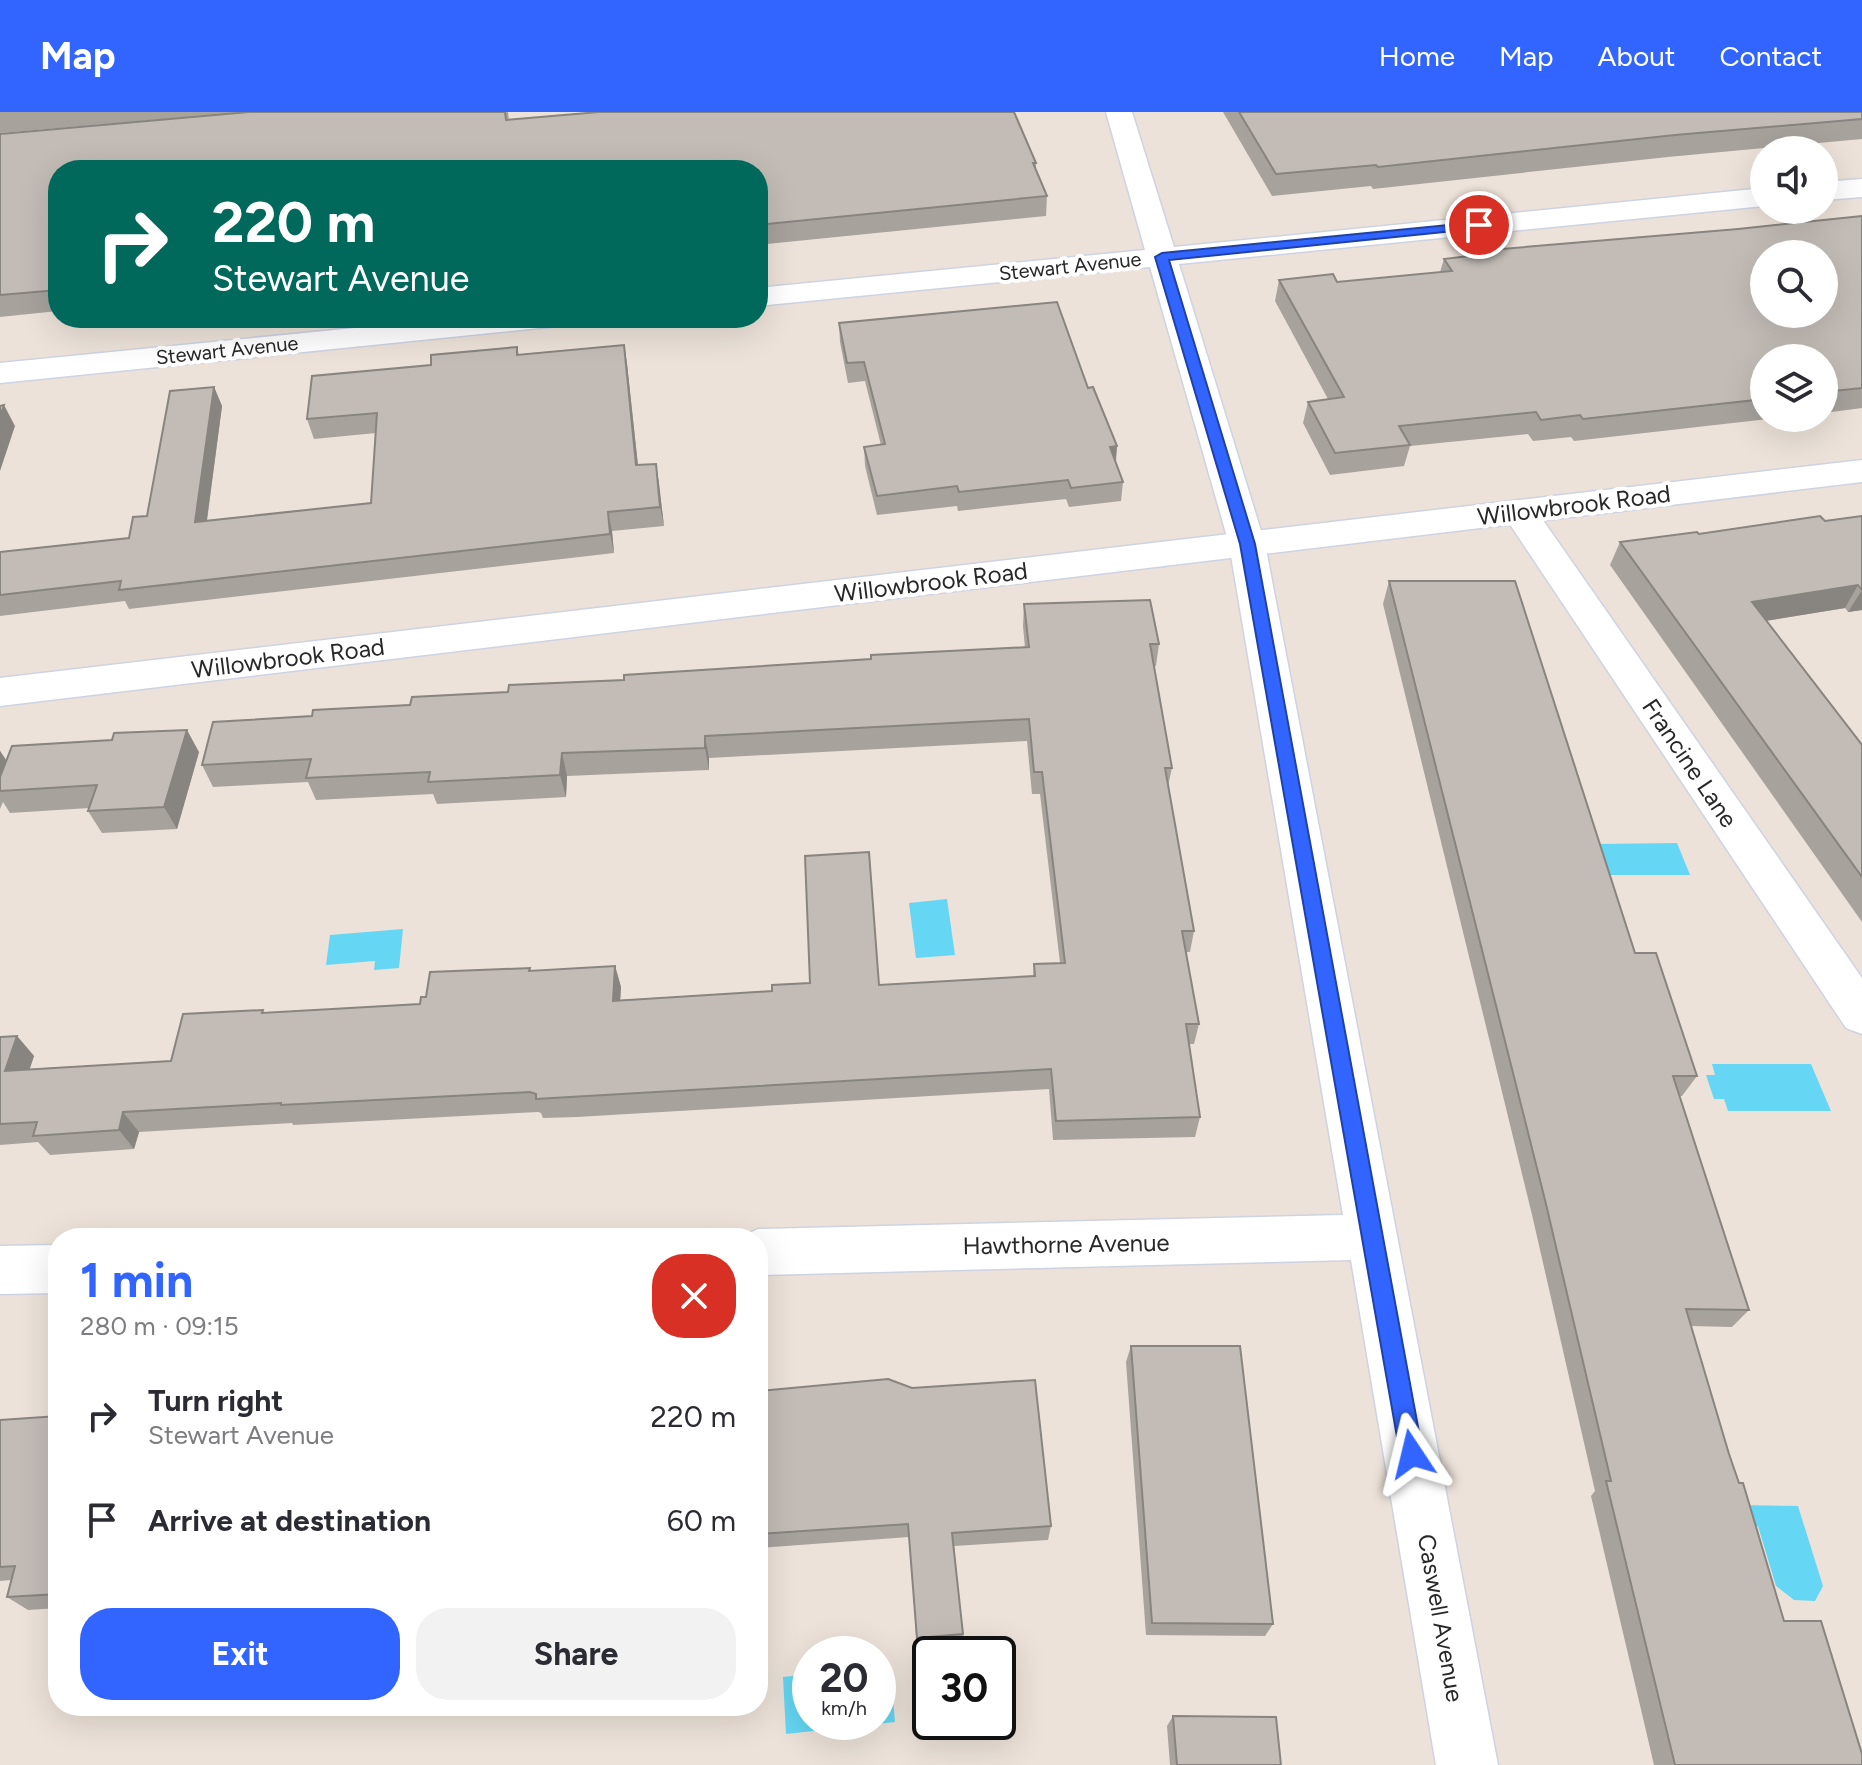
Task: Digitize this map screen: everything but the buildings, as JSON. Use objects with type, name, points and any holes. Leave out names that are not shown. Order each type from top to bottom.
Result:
[{"type":"street","name":"Caswell Avenue","points":[[1119,112],[1247,544],[1467,1765]]},
{"type":"street","points":[[1838,190],[1862,188]]},
{"type":"street","name":"Stewart Avenue","points":[[768,296],[1750,198]]},
{"type":"street","name":"Stewart Avenue","points":[[0,373],[449,328]]},
{"type":"street","name":"Willowbrook Road","points":[[0,692],[1862,471]]},
{"type":"street","name":"Francine Lane","points":[[1519,511],[1862,1015]]},
{"type":"street","name":"Hawthorne Avenue","points":[[768,1252],[1373,1237]]},
{"type":"street","points":[[0,1270],[48,1269]]},
{"type":"water","points":[[1677,843],[1690,875],[1606,875],[1595,844]]},
{"type":"water","points":[[947,899],[955,955],[916,958],[909,903]]},
{"type":"water","points":[[403,929],[399,968],[374,970],[375,961],[326,965],[330,935]]},
{"type":"water","points":[[1712,1064],[1811,1064],[1831,1111],[1728,1111],[1724,1099],[1714,1099],[1706,1075],[1715,1075]]},
{"type":"water","points":[[1742,1505],[1798,1506],[1823,1586],[1815,1601],[1794,1600],[1776,1586],[1758,1526],[1749,1526]]},
{"type":"water","points":[[792,1676],[792,1733],[786,1734],[783,1677]]},
{"type":"route","points":[[1412,1454],[1247,544],[1162,257],[1479,225]]}]
